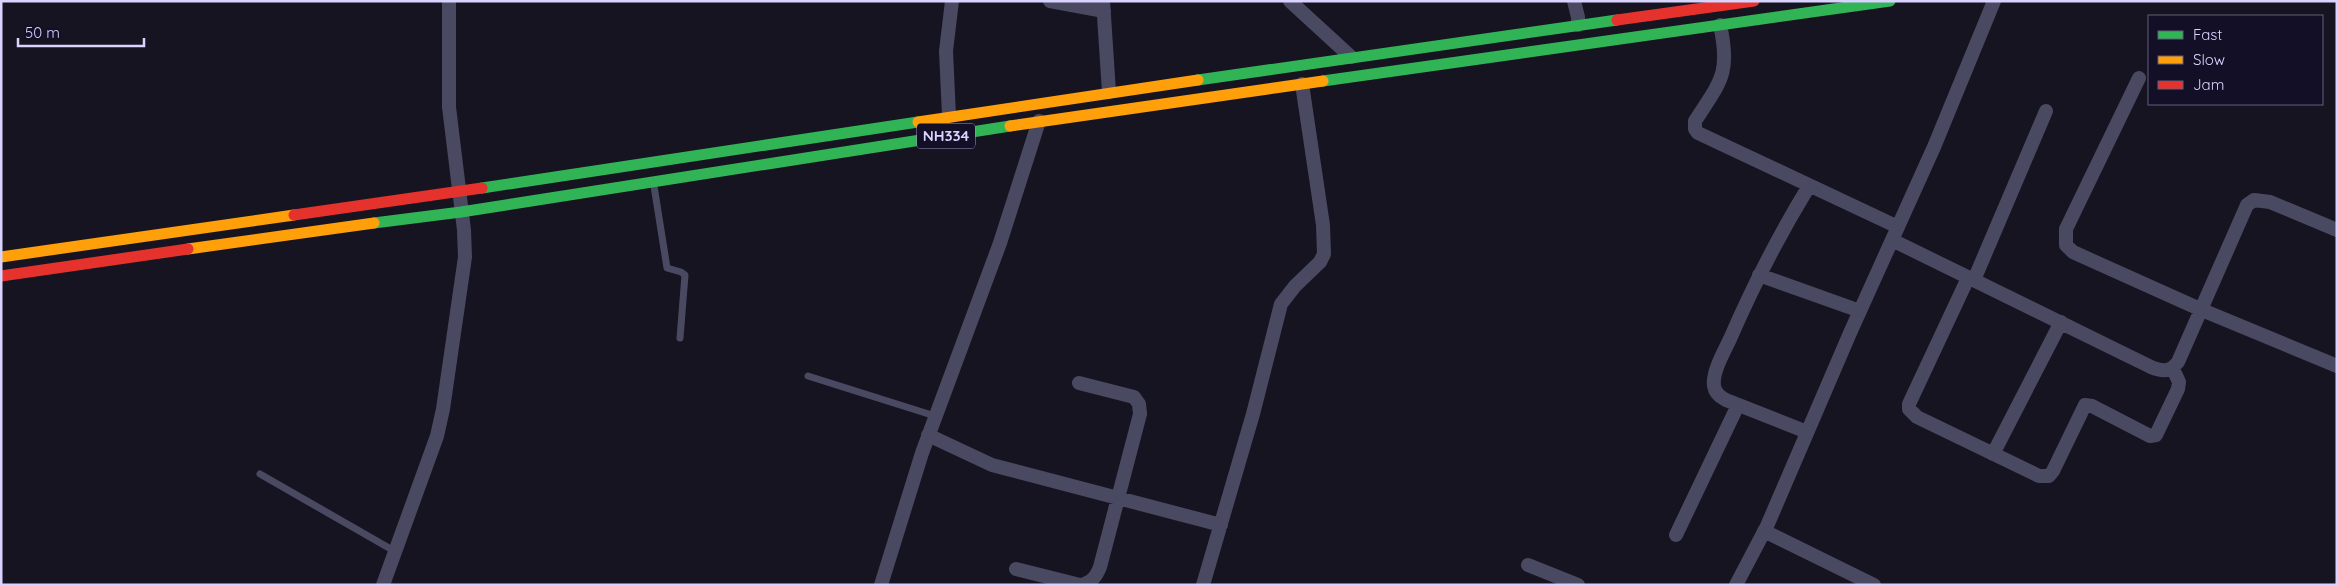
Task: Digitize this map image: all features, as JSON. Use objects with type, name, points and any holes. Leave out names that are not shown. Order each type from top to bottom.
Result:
[{"type":"highway","name":"NH334","points":[[1,256],[459,193],[1109,92],[1754,1]]},
{"type":"highway","name":"NH334","points":[[1,276],[297,233],[461,212],[1039,122],[1890,1]]},
{"type":"street","points":[[383,585],[437,436],[443,409],[465,257],[449,107],[449,1]]},
{"type":"street","points":[[949,116],[946,51],[952,1]]},
{"type":"street","points":[[1050,1],[1104,6],[1109,92]]},
{"type":"street","points":[[1290,1],[1351,57]]},
{"type":"street","points":[[1574,1],[1578,25]]},
{"type":"street","points":[[1736,585],[1764,531],[1934,147],[1994,1]]},
{"type":"street","points":[[1720,26],[1726,50],[1724,72],[1695,121],[1694,129],[1702,137],[1809,186],[1971,279],[2151,368],[2166,371],[2173,369],[2202,310],[2243,212],[2254,200],[2270,202],[2337,230]]},
{"type":"street","points":[[2139,78],[2066,229],[2066,245],[2073,252],[2202,310],[2337,366]]},
{"type":"street","points":[[1203,585],[1281,304],[1294,286],[1320,262],[1324,254],[1323,225],[1302,84]]},
{"type":"street","points":[[2046,112],[1971,279],[1909,404],[1909,409],[1917,417],[1993,454],[2039,476],[2049,476],[2083,409],[2088,405],[2150,436],[2156,435],[2178,389],[2179,382],[2173,369]]},
{"type":"street","points":[[881,585],[928,435],[997,252],[1039,122]]},
{"type":"street","points":[[1807,432],[1738,405],[1718,395],[1714,388],[1714,379],[1759,275],[1809,186]]},
{"type":"street","points":[[1759,275],[1860,311]]},
{"type":"street","points":[[1993,454],[2061,322]]},
{"type":"street","points":[[1016,569],[1081,585],[1089,583],[1096,576],[1100,567],[1140,414],[1139,404],[1134,397],[1126,394],[1079,383]]},
{"type":"street","points":[[1676,535],[1738,405]]},
{"type":"street","points":[[928,435],[992,465],[1221,525]]},
{"type":"street","points":[[1764,531],[1874,585]]},
{"type":"street","points":[[1528,565],[1578,585]]},
{"type":"lane","points":[[654,183],[667,268],[681,272],[685,276],[680,338]]},
{"type":"lane","points":[[808,376],[935,416]]},
{"type":"lane","points":[[260,474],[396,552]]},
{"type":"traffic: fast","points":[[1323,81],[1890,1]]},
{"type":"traffic: fast","points":[[1198,80],[1617,20]]},
{"type":"traffic: fast","points":[[482,188],[918,122]]},
{"type":"traffic: fast","points":[[374,223],[461,212],[1010,126]]},
{"type":"traffic: slow","points":[[918,122],[1198,80]]},
{"type":"traffic: slow","points":[[1010,126],[1323,81]]},
{"type":"traffic: slow","points":[[1,257],[294,215]]},
{"type":"traffic: slow","points":[[188,249],[374,223]]},
{"type":"traffic: jam","points":[[1617,20],[1754,1]]},
{"type":"traffic: jam","points":[[294,215],[482,188]]},
{"type":"traffic: jam","points":[[1,276],[188,249]]}]
